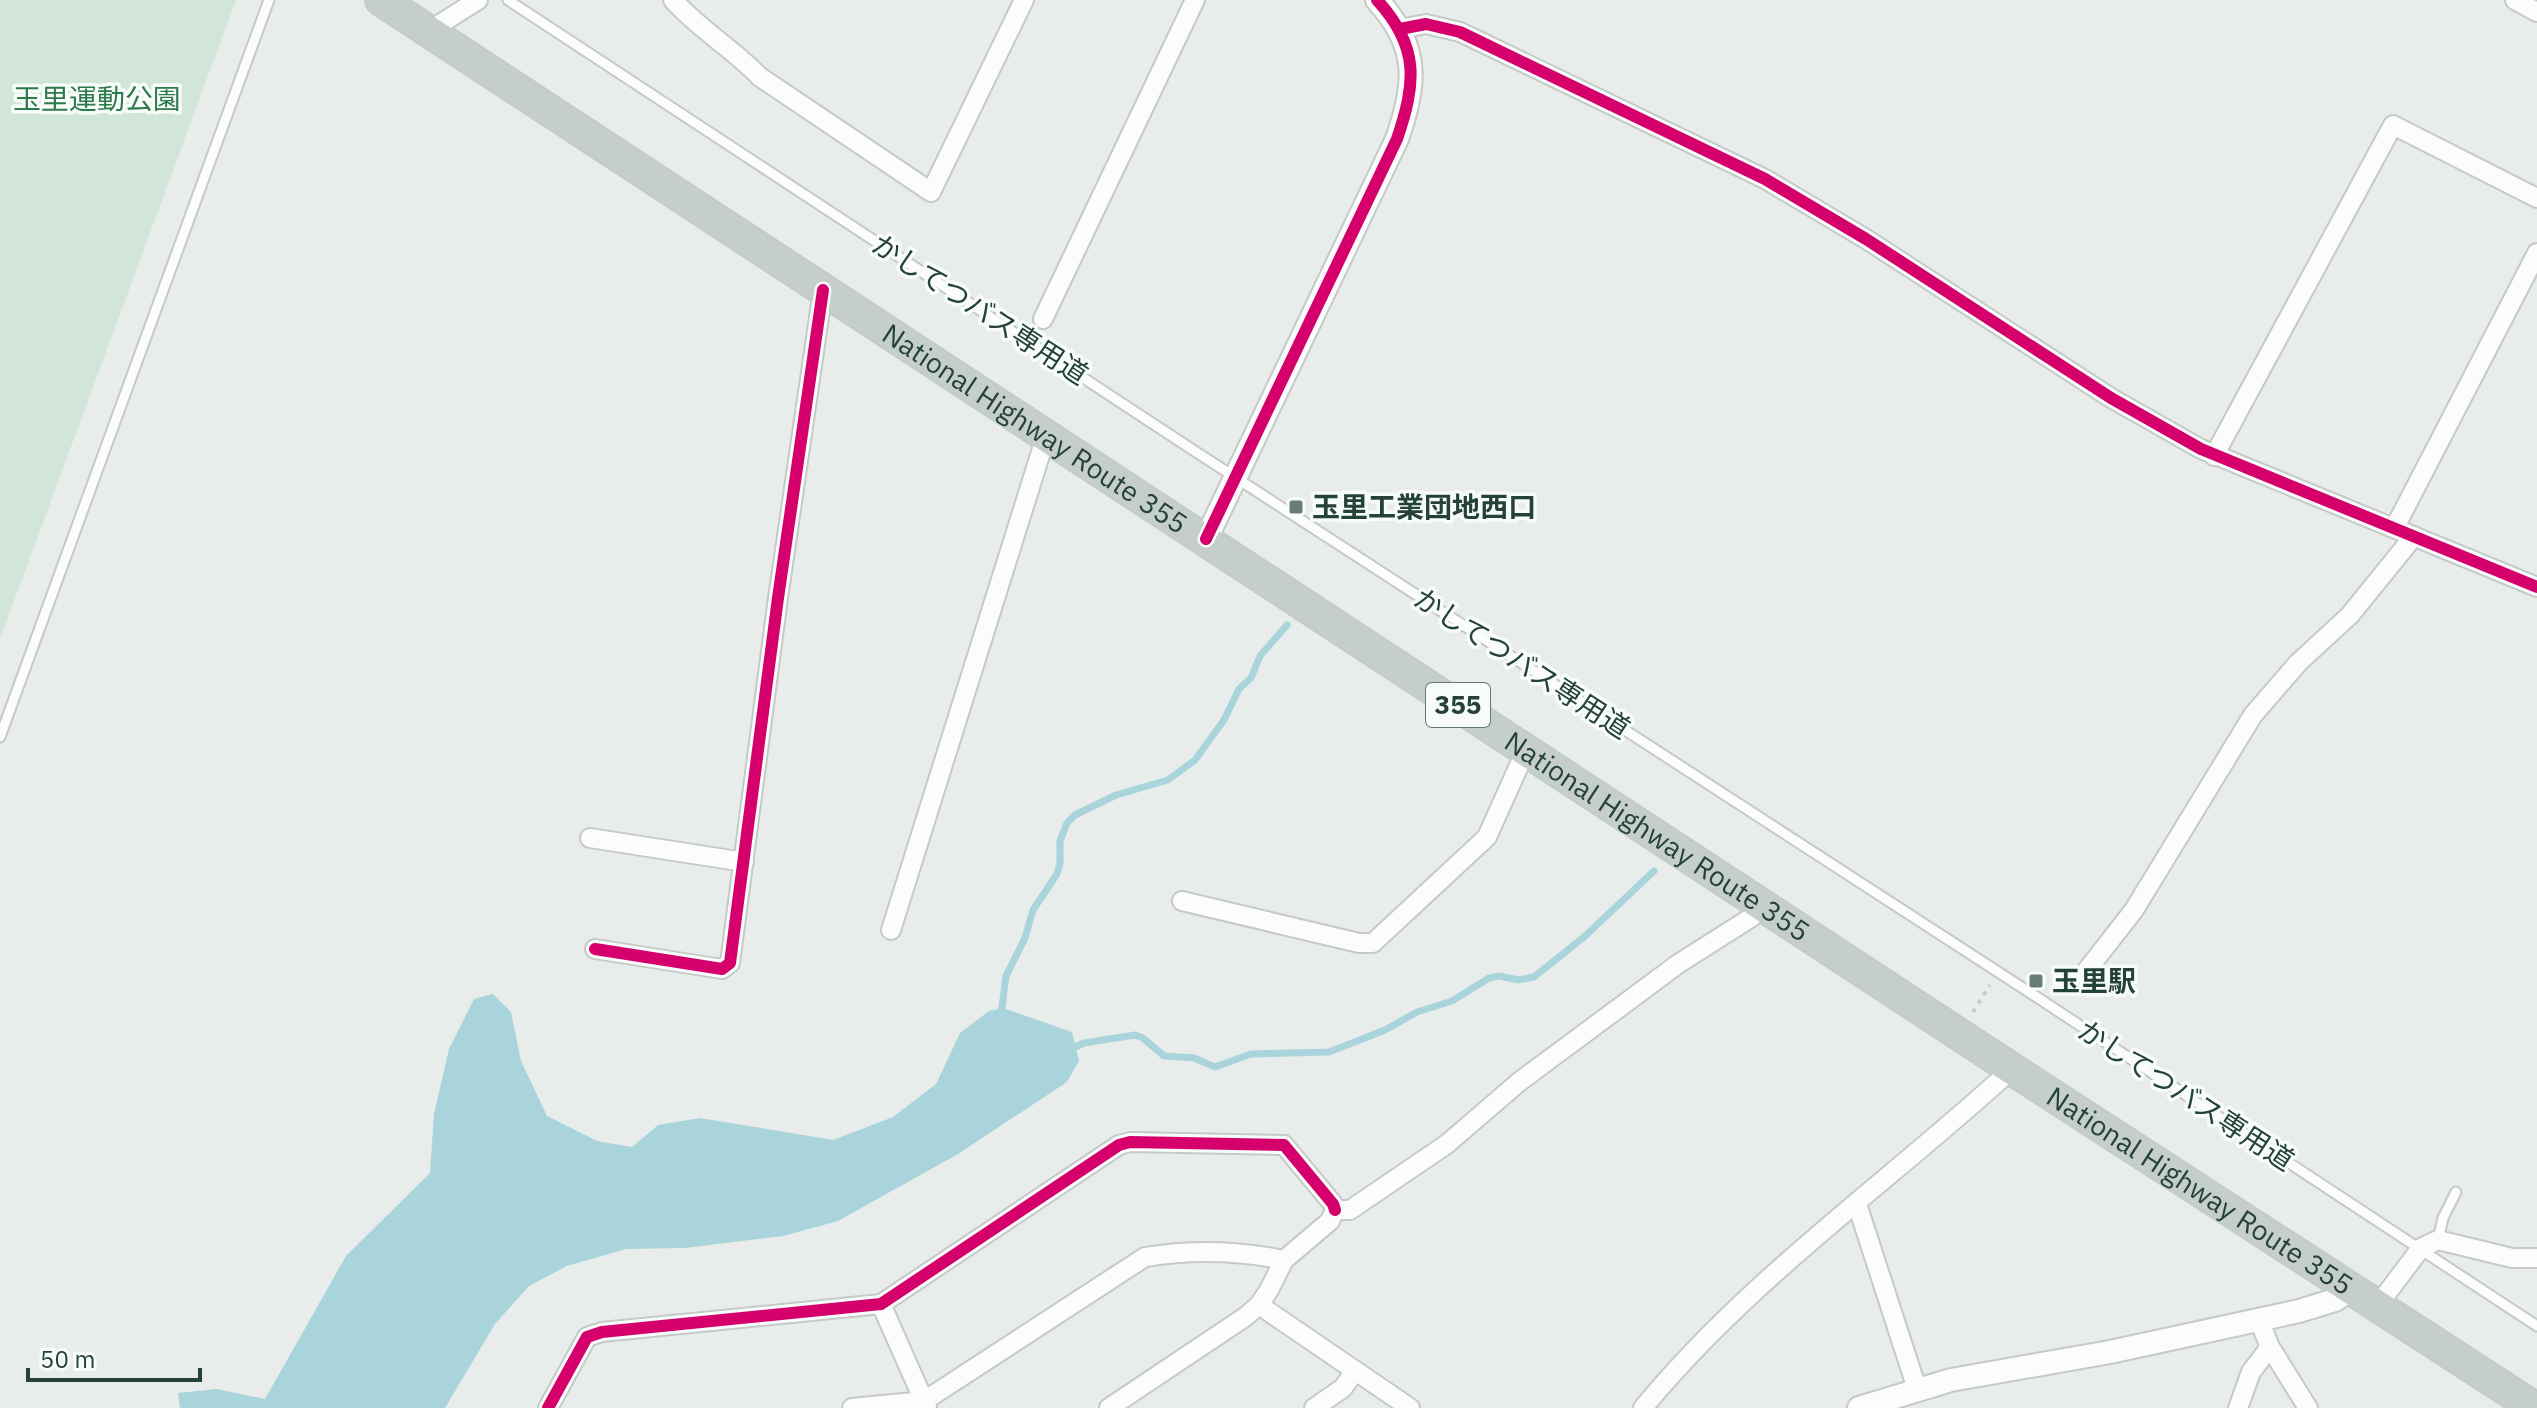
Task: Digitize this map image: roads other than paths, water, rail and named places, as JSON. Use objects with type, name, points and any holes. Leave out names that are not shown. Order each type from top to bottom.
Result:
[{"type":"highway","name":"National Highway Route 355","points":[[381,0],[1958,1034],[2535,1408]]},
{"type":"street","points":[[429,31],[478,0]]},
{"type":"street","points":[[673,0],[693,23],[743,59],[760,77],[931,192],[1024,0]]},
{"type":"street","points":[[1043,319],[1195,0]]},
{"type":"street","points":[[1206,539],[1397,139],[1407,110],[1412,83],[1407,47],[1400,29],[1377,0]]},
{"type":"street","points":[[2515,0],[2537,12]]},
{"type":"street","points":[[1400,29],[1426,24],[1460,32],[1765,179],[1866,239],[2111,398],[2214,456],[2537,587]]},
{"type":"street","points":[[2214,456],[2393,125],[2537,198]]},
{"type":"street","points":[[2395,527],[2537,253]]},
{"type":"street","points":[[595,949],[722,969],[727,967],[732,957],[778,598],[823,290]]},
{"type":"street","points":[[891,930],[1046,436]]},
{"type":"street","points":[[2084,974],[2134,910],[2253,715],[2298,663],[2350,615],[2414,536]]},
{"type":"street","points":[[1182,901],[1359,943],[1373,943],[1487,837],[1526,750]]},
{"type":"street","points":[[590,838],[744,862]]},
{"type":"street","points":[[1335,1210],[1350,1210],[1447,1144],[1519,1082],[1678,964],[1752,917],[1763,906]]},
{"type":"street","points":[[1643,1408],[1679,1364],[1795,1257],[2012,1069]]},
{"type":"street","points":[[548,1408],[582,1343],[593,1335],[881,1304],[1125,1143],[1284,1145],[1333,1204],[1335,1210],[1330,1221],[1284,1260],[1259,1305],[1245,1317],[1109,1408]]},
{"type":"street","points":[[1857,1204],[1917,1389]]},
{"type":"street","points":[[1859,1408],[1951,1380],[2110,1352],[2335,1300],[2366,1297],[2430,1244],[2512,1258],[2537,1258]]},
{"type":"street","points":[[852,1408],[926,1404],[1145,1257],[1186,1250],[1255,1254],[1284,1260]]},
{"type":"street","points":[[881,1304],[926,1404]]},
{"type":"street","points":[[1259,1305],[1410,1408]]},
{"type":"street","points":[[2259,1320],[2270,1347],[2308,1408]]},
{"type":"street","points":[[2238,1408],[2251,1372],[2270,1347]]},
{"type":"street","points":[[1314,1408],[1343,1388],[1355,1371]]},
{"type":"lane","points":[[0,737],[269,0]]},
{"type":"lane","name":"かしてつバス専用道","points":[[508,0],[1998,973],[2430,1244],[2537,1326]]},
{"type":"lane","points":[[2430,1244],[2456,1192]]},
{"type":"water","points":[[493,994],[511,1012],[521,1061],[547,1116],[597,1141],[632,1147],[658,1125],[700,1118],[833,1140],[893,1117],[936,1084],[960,1033],[989,1011],[1003,1008],[1072,1032],[1079,1061],[1067,1082],[958,1154],[838,1221],[783,1236],[685,1248],[626,1249],[567,1266],[529,1286],[495,1324],[445,1408],[180,1408],[178,1393],[217,1389],[265,1399],[346,1256],[430,1173],[434,1114],[449,1049],[474,999]]},
{"type":"waterway","points":[[1001,1015],[1006,976],[1025,938],[1033,910],[1057,874],[1060,841],[1067,823],[1075,815],[1116,795],[1168,780],[1195,760],[1224,720],[1239,689],[1251,678],[1260,656],[1287,625]]},
{"type":"waterway","points":[[1067,1051],[1084,1043],[1135,1035],[1164,1056],[1194,1058],[1215,1067],[1251,1054],[1329,1052],[1385,1030],[1417,1012],[1452,1001],[1489,978],[1499,976],[1518,980],[1534,977],[1584,937],[1654,871]]},
{"type":"place","name":"玉里工業団地西口","points":[[1296,507]]},
{"type":"place","name":"玉里駅","points":[[2036,981]]},
{"type":"park label","name":"玉里運動公園","points":[[97,99]]}]
